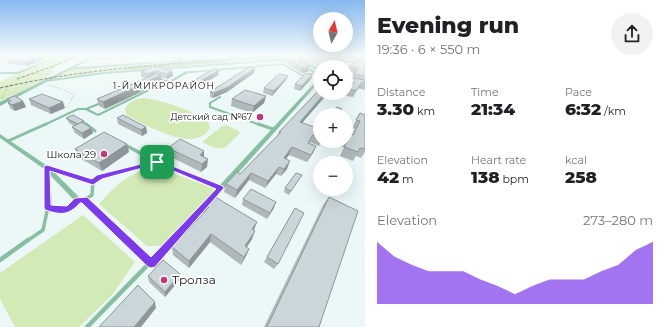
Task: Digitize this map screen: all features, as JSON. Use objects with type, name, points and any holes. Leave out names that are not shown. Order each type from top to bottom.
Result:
[{"type":"street","points":[[0,73],[17,73],[21,71]]},
{"type":"street","points":[[0,104],[66,71]]},
{"type":"street","points":[[45,81],[125,71]]},
{"type":"street","points":[[173,80],[187,72],[193,72]]},
{"type":"street","points":[[117,141],[157,162],[221,188],[313,86]]},
{"type":"street","points":[[0,136],[47,168],[81,200],[69,209],[59,210],[48,207],[47,168]]},
{"type":"lane","points":[[193,72],[201,71]]},
{"type":"lane","points":[[295,71],[301,75],[313,73]]},
{"type":"lane","points":[[156,78],[167,81]]},
{"type":"lane","points":[[8,141],[78,109],[86,109],[98,114],[167,81],[173,80]]},
{"type":"lane","points":[[220,97],[210,103],[210,106],[273,129]]},
{"type":"lane","points":[[86,109],[107,100]]},
{"type":"lane","points":[[68,113],[73,116]]},
{"type":"lane","points":[[79,119],[95,130]]},
{"type":"lane","points":[[93,182],[100,177],[157,162]]},
{"type":"lane","points":[[47,168],[93,182]]},
{"type":"lane","points":[[81,200],[92,195],[93,182]]},
{"type":"lane","points":[[87,327],[151,264],[221,188]]},
{"type":"lane","points":[[0,260],[43,230],[48,207]]},
{"type":"path","points":[[17,73],[29,81],[51,85],[74,95],[69,104]]},
{"type":"path","points":[[0,100],[8,87],[20,76]]},
{"type":"path","points":[[81,200],[151,264]]},
{"type":"green space","points":[[21,71],[55,72],[50,74],[49,78],[0,101],[0,82]]},
{"type":"green space","points":[[69,71],[114,71],[53,78]]},
{"type":"green space","points":[[144,98],[168,103],[203,117],[208,121],[210,128],[203,136],[193,139],[182,138],[157,130],[127,116],[125,109],[129,104]]},
{"type":"green space","points":[[226,125],[239,131],[240,133],[228,145],[221,148],[216,148],[204,143],[203,141],[221,127]]},
{"type":"green space","points":[[154,166],[215,189],[164,246],[147,246],[99,204],[117,185],[124,180]]},
{"type":"green space","points":[[83,215],[135,262],[112,295],[79,327],[15,327],[0,299],[0,273]]},
{"type":"building","points":[[143,71],[155,71],[148,74],[141,72]]},
{"type":"building","points":[[157,71],[172,71],[167,74]]},
{"type":"building","points":[[210,71],[217,71],[192,86],[187,84]]},
{"type":"building","points":[[242,71],[250,71],[228,87],[214,93],[210,92]]},
{"type":"building","points":[[356,71],[365,71],[365,76],[354,74]]},
{"type":"building","points":[[306,73],[312,75],[302,86],[295,84]]},
{"type":"building","points":[[156,74],[161,75],[103,102],[97,99]]},
{"type":"building","points":[[279,74],[288,76],[274,91],[264,88]]},
{"type":"building","points":[[353,78],[365,80],[365,83],[362,82],[356,91],[353,90]]},
{"type":"building","points":[[245,90],[266,96],[254,106],[232,99]]},
{"type":"building","points":[[42,94],[63,102],[49,108],[29,99]]},
{"type":"building","points":[[15,96],[23,101],[12,105],[8,103],[11,101],[7,99]]},
{"type":"building","points":[[313,96],[313,100],[319,100],[300,122],[313,127],[313,135],[308,143],[313,145],[313,148],[315,148],[311,155],[292,147],[284,158],[290,161],[284,169],[279,167],[268,181],[251,173],[237,190],[226,184],[237,172],[240,174],[281,132],[279,132]]},
{"type":"building","points":[[360,113],[365,115],[365,149],[360,148],[358,152],[347,148],[353,148],[353,135],[360,121],[356,120]]},
{"type":"building","points":[[73,115],[84,121],[78,124],[66,118]]},
{"type":"building","points":[[123,115],[146,127],[141,130],[117,118]]},
{"type":"building","points":[[82,122],[91,128],[82,133],[72,127]]},
{"type":"building","points":[[104,132],[127,144],[99,163],[75,149]]},
{"type":"building","points":[[180,139],[204,151],[200,155],[208,159],[202,164],[168,148]]},
{"type":"building","points":[[296,173],[302,175],[291,191],[285,188]]},
{"type":"building","points":[[251,189],[276,202],[270,213],[243,199]]},
{"type":"building","points":[[212,195],[257,222],[252,229],[255,231],[245,246],[249,249],[244,257],[211,234],[189,261],[172,247],[209,207],[203,204]]},
{"type":"building","points":[[329,197],[358,211],[319,327],[267,327]]},
{"type":"building","points":[[295,208],[304,213],[278,264],[267,257]]},
{"type":"building","name":"Тролза","points":[[163,260],[180,274],[165,292],[148,276]]},
{"type":"building","points":[[138,285],[155,302],[134,327],[99,327]]},
{"type":"railway","points":[[17,79],[39,71]]},
{"type":"railway","points":[[0,88],[94,71]]},
{"type":"place","name":"Детский сад №67","points":[[260,117]]},
{"type":"place","name":"Школа 29","points":[[104,154]]},
{"type":"place","name":"Тролза","points":[[164,280]]},
{"type":"district","name":"1-Й МИКРОРАЙОН","points":[[164,86]]},
{"type":"route","points":[[157,162],[221,188],[151,264],[84,200],[78,200],[69,209],[59,210],[48,207],[47,168],[93,182],[100,177],[157,162]]}]
